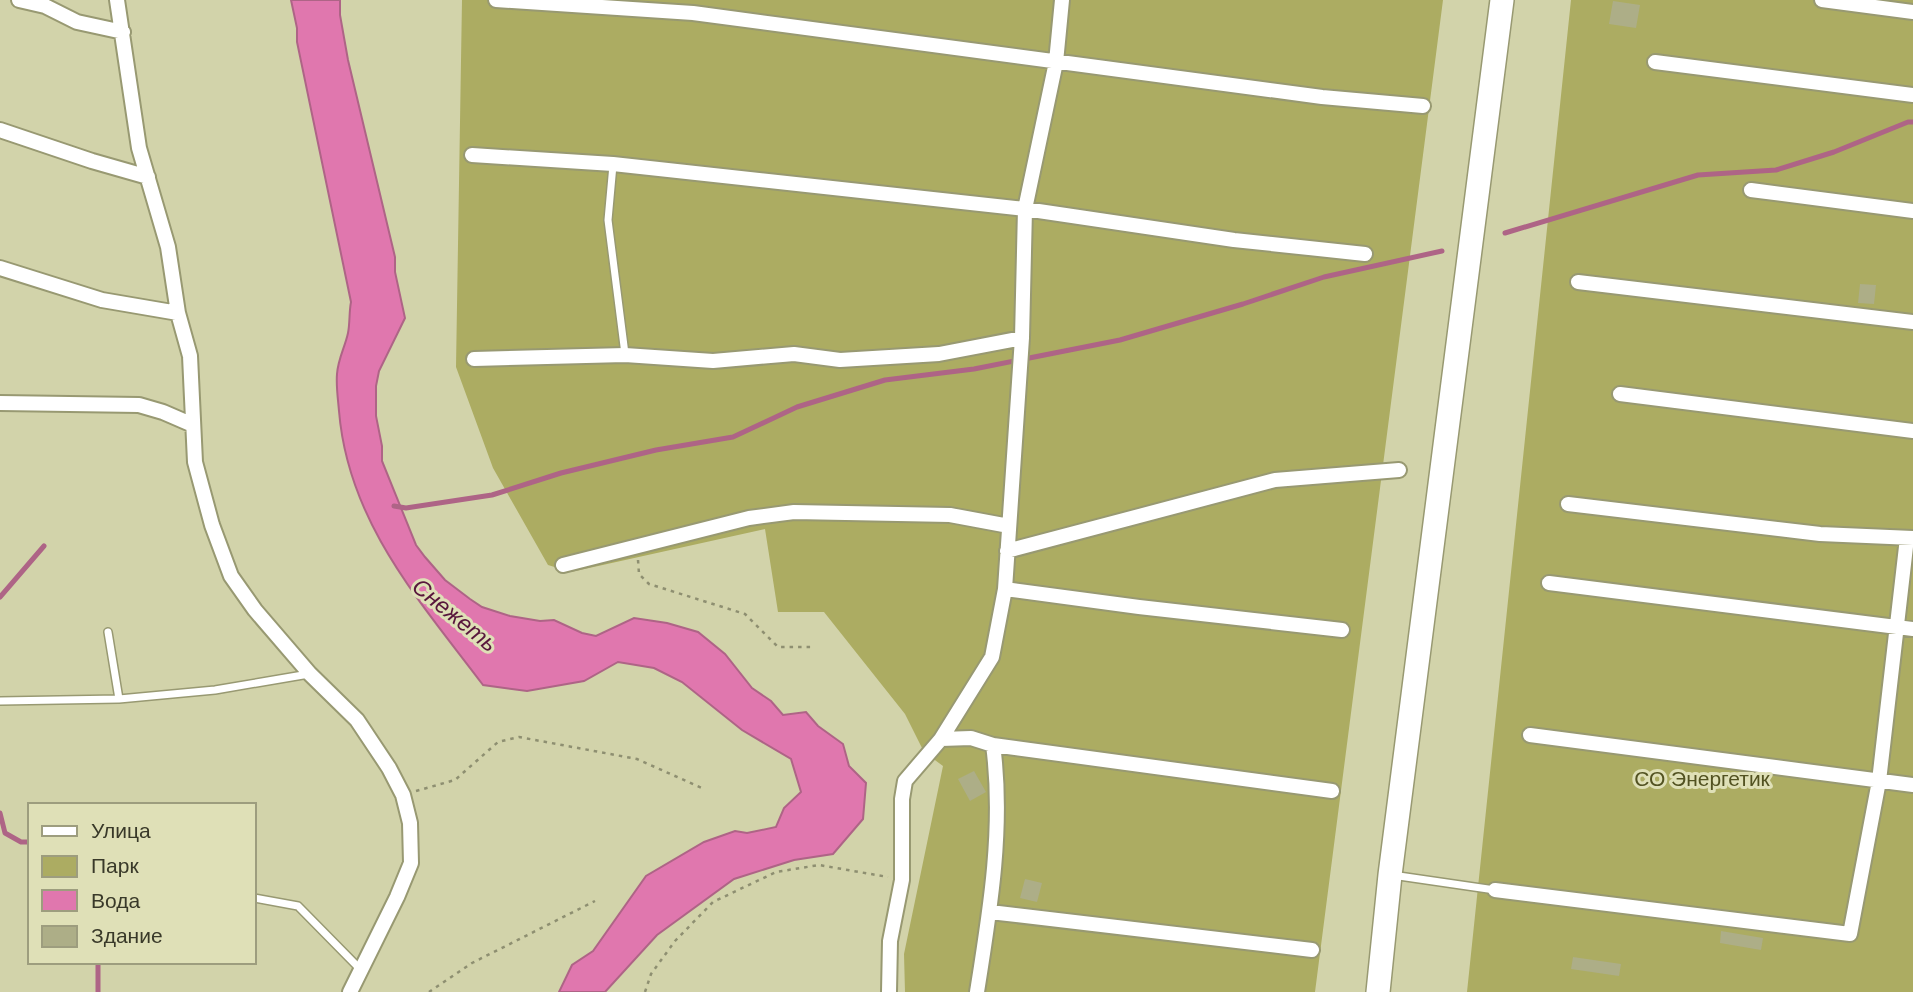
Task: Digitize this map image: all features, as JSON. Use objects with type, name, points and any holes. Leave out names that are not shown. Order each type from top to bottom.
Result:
[{"type":"main road","points":[[1378,992],[1390,875],[1502,0]]},
{"type":"street","points":[[19,0],[45,6],[77,22],[123,32]]},
{"type":"street","points":[[117,0],[139,148],[168,247],[178,313],[190,355],[195,462],[212,525],[231,576],[255,610],[310,674],[357,720],[389,768],[403,795],[410,823],[411,863],[350,992]]},
{"type":"street","points":[[496,0],[693,13],[1322,97],[1423,106]]},
{"type":"street","points":[[889,992],[890,942],[902,880],[902,799],[905,781],[941,739],[992,657],[1005,589],[1022,338],[1025,209],[1056,62],[1062,0]]},
{"type":"street","points":[[1822,0],[1913,12]]},
{"type":"street","points":[[1655,62],[1913,95]]},
{"type":"street","points":[[0,130],[148,177]]},
{"type":"street","points":[[472,155],[613,164],[1025,209],[1234,240],[1365,254]]},
{"type":"street","points":[[1751,190],[1913,211]]},
{"type":"street","points":[[0,268],[102,300],[178,313]]},
{"type":"street","points":[[1578,282],[1913,322]]},
{"type":"street","points":[[474,359],[625,355],[713,361],[794,354],[841,360],[939,354],[1022,338]]},
{"type":"street","points":[[1620,394],[1913,431]]},
{"type":"street","points":[[0,403],[139,405],[194,425]]},
{"type":"street","points":[[1007,551],[1275,480],[1399,470]]},
{"type":"street","points":[[1495,890],[1850,934],[1879,781],[1910,538],[1820,534],[1569,504]]},
{"type":"street","points":[[563,565],[748,518],[794,512],[950,514],[1009,526]]},
{"type":"street","points":[[1549,583],[1913,629]]},
{"type":"street","points":[[1005,589],[1342,629]]},
{"type":"street","points":[[1530,735],[1913,785]]},
{"type":"street","points":[[941,739],[971,738],[993,745],[1332,791]]},
{"type":"street","points":[[977,992],[990,912],[998,781],[993,745]]},
{"type":"street","points":[[990,912],[1312,950]]},
{"type":"lane","points":[[613,164],[607,220],[625,355]]},
{"type":"lane","points":[[108,632],[119,699]]},
{"type":"lane","points":[[0,701],[119,699],[215,690],[310,674]]},
{"type":"lane","points":[[1390,875],[1495,890]]},
{"type":"lane","points":[[256,898],[298,906],[361,970]]},
{"type":"path","points":[[637,547],[639,574],[649,584],[745,614],[778,647],[812,647]]},
{"type":"path","points":[[403,795],[455,780],[498,742],[519,737],[637,758],[704,789]]},
{"type":"path","points":[[645,992],[651,974],[676,940],[713,902],[776,872],[819,865],[902,880]]},
{"type":"path","points":[[429,992],[472,963],[595,901]]},
{"type":"green space","points":[[462,0],[1443,0],[1315,992],[905,992],[904,954],[943,766],[924,752],[905,714],[824,612],[778,612],[765,529],[571,572],[548,565],[493,468],[456,367]]},
{"type":"green space","name":"СО Энергетик","points":[[1571,0],[1913,0],[1913,992],[1467,992]]},
{"type":"water","name":"Снежеть","points":[[291,0],[340,0],[348,60],[395,257],[395,272],[405,318],[379,371],[376,386],[376,416],[382,461],[416,545],[445,580],[470,599],[482,607],[510,616],[540,621],[554,620],[582,633],[596,636],[634,618],[667,623],[698,632],[725,654],[752,688],[771,701],[783,715],[806,712],[818,726],[843,744],[849,766],[866,783],[863,819],[833,854],[794,860],[734,879],[657,935],[605,992],[559,992],[572,965],[593,951],[646,876],[704,842],[735,831],[747,833],[776,827],[784,808],[801,792],[791,759],[742,730],[682,682],[654,668],[618,662],[584,681],[527,691],[483,685],[390,558],[356,489],[345,451],[337,379],[348,333],[351,302],[297,42]]},
{"type":"building","points":[[1613,1],[1640,5],[1636,28],[1609,24]]},
{"type":"building","points":[[1860,284],[1876,285],[1874,304],[1858,303]]},
{"type":"building","points":[[974,771],[986,792],[970,801],[958,779]]},
{"type":"building","points":[[1025,879],[1042,883],[1037,902],[1020,898]]},
{"type":"building","points":[[1721,931],[1763,938],[1761,950],[1720,943]]},
{"type":"building","points":[[1573,957],[1621,964],[1619,976],[1571,969]]},
{"type":"waterway","points":[[1505,233],[1698,175],[1776,170],[1834,152],[1913,122]]},
{"type":"waterway","points":[[394,506],[406,508],[492,495],[561,473],[656,450],[733,437],[797,407],[885,380],[974,369],[1120,340],[1324,277],[1442,251]]},
{"type":"waterway","points":[[0,597],[44,546]]},
{"type":"waterway","points":[[0,813],[5,833],[21,842],[28,842]]},
{"type":"waterway","points":[[98,964],[98,992]]}]
